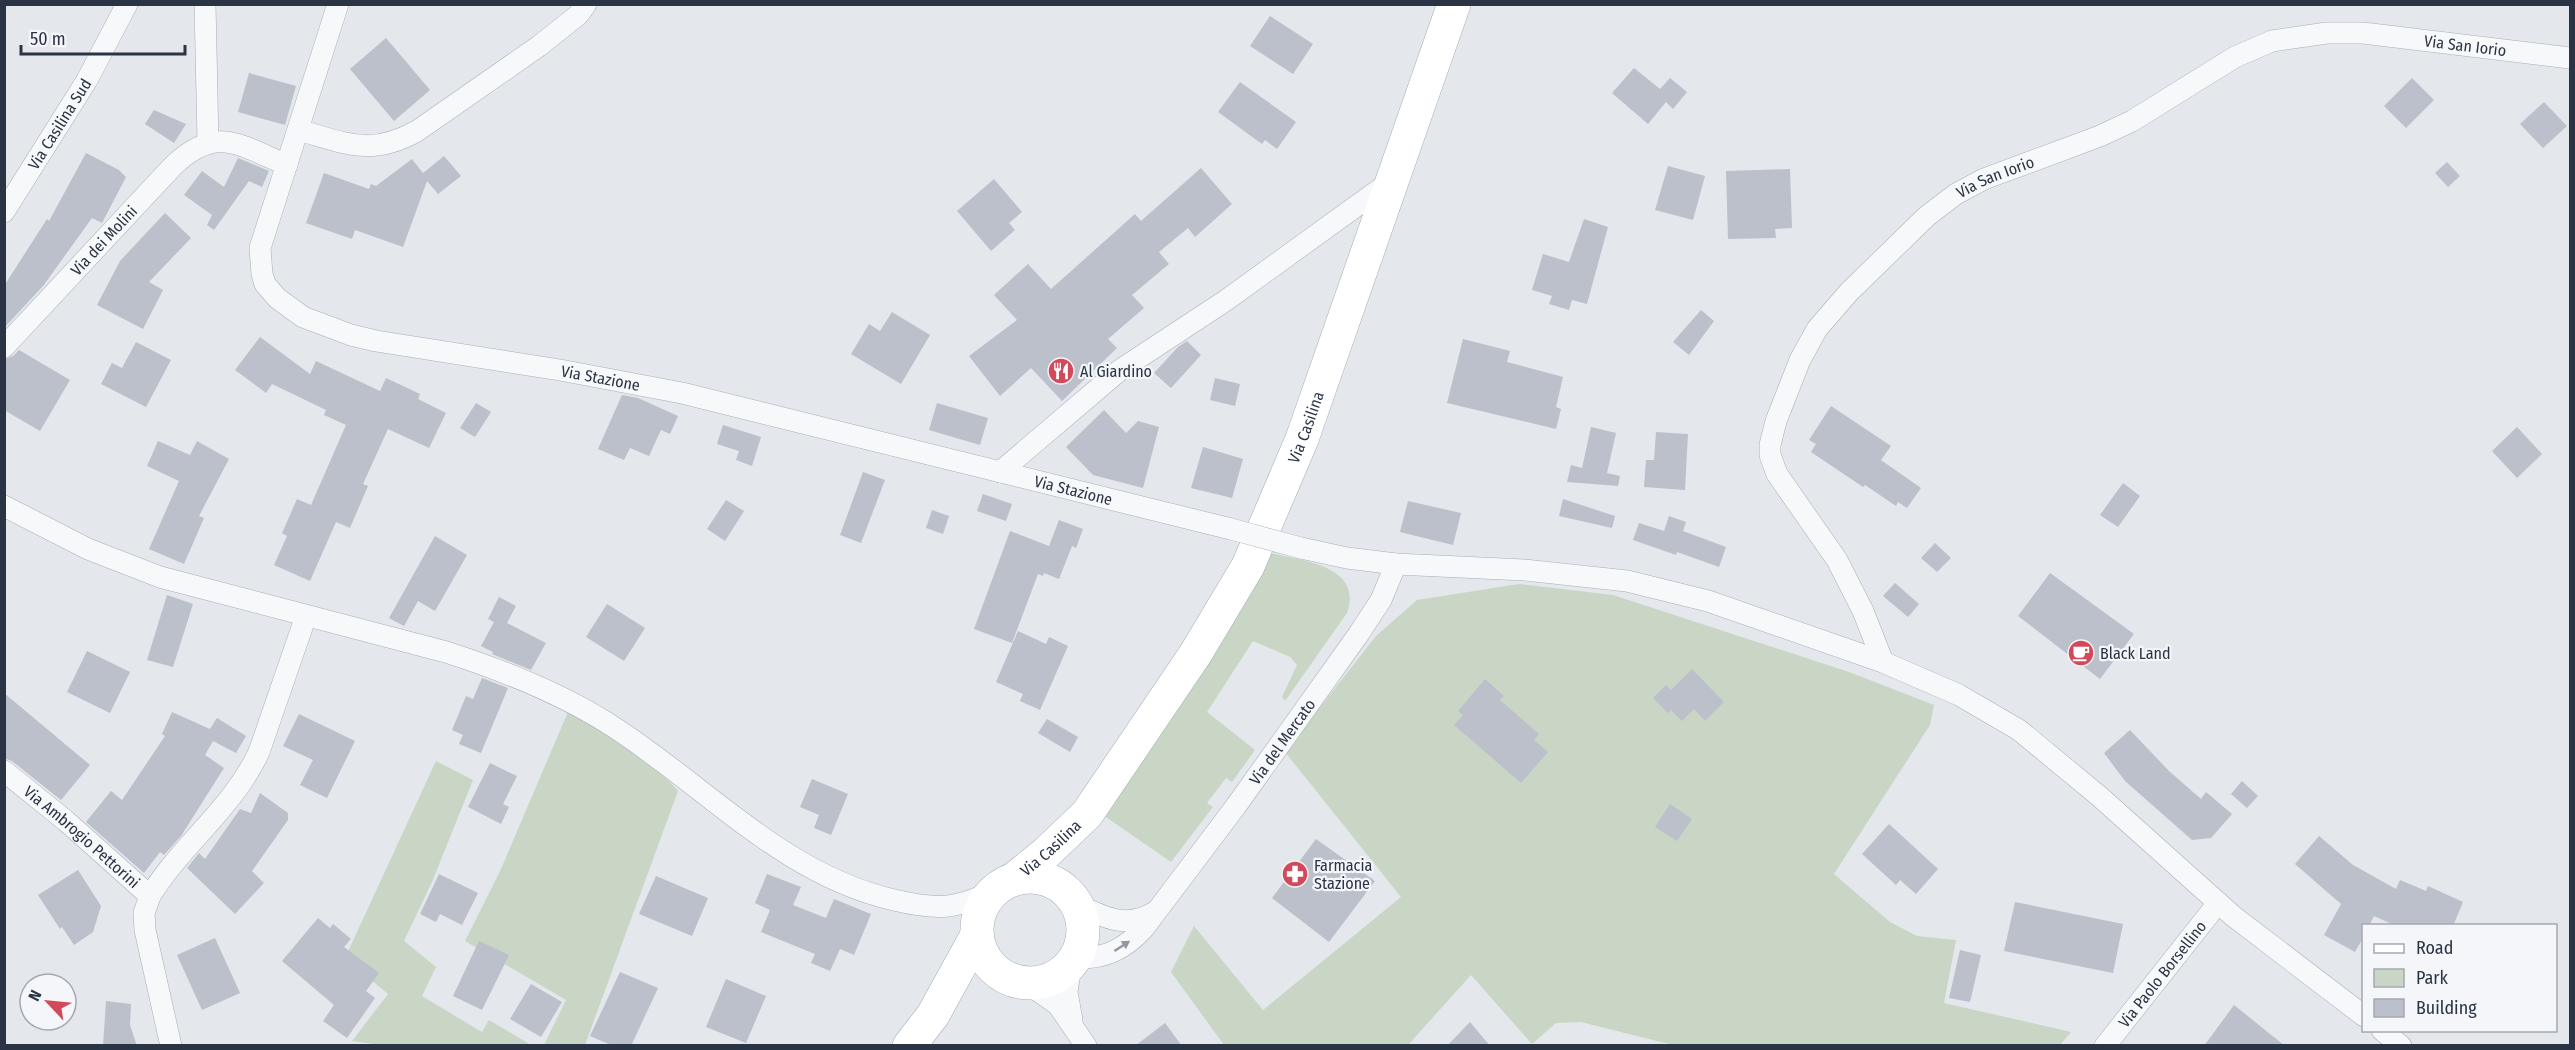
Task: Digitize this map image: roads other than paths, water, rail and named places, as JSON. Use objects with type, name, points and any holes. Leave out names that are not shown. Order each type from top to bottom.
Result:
[{"type":"main road","name":"Via Casilina","points":[[1004,884],[1060,841],[1087,814],[1215,623],[1257,548],[1308,424],[1454,4]]},
{"type":"main road","name":"Via Casilina","points":[[1074,899],[1067,874],[1068,862],[1087,814]]},
{"type":"main road","points":[[909,1046],[933,1015],[977,931],[983,907],[1004,884],[1029,876],[1044,878],[1058,884],[1074,899],[1084,923],[1083,941],[1074,962],[1058,976],[1044,983],[985,985],[965,991],[933,1015]]},
{"type":"main road","points":[[977,931],[981,951],[989,965],[1001,975],[1022,983]]},
{"type":"street","name":"Via Casilina Sud","points":[[4,212],[87,80],[127,4]]},
{"type":"street","points":[[205,4],[208,142],[222,141],[237,144],[287,165]]},
{"type":"street","name":"Via Stazione","points":[[338,4],[262,240],[260,268],[266,284],[277,298],[295,312],[313,321],[376,341],[560,370],[682,393],[1347,558],[1396,564],[1524,570],[1627,581],[1708,601],[1883,662],[1959,695],[2019,730],[2099,796],[2218,903],[2362,1014]]},
{"type":"street","points":[[298,130],[364,146],[392,143],[417,131],[518,62],[578,15],[586,4]]},
{"type":"street","name":"Via San Iorio","points":[[1883,662],[1863,611],[1837,560],[1777,474],[1770,455],[1770,445],[1776,421],[1792,380],[1817,329],[1849,291],[1927,216],[1956,194],[1984,179],[2100,136],[2132,121],[2235,57],[2272,41],[2327,33],[2363,33],[2571,58]]},
{"type":"street","name":"Via dei Molini","points":[[4,347],[172,167],[186,154],[208,142]]},
{"type":"street","points":[[1000,472],[1120,370],[1225,302],[1391,181]]},
{"type":"street","points":[[4,506],[88,549],[136,569],[454,655],[540,689],[610,725],[645,749],[739,823],[818,872],[849,886],[885,898],[946,907],[965,916],[977,931]]},
{"type":"street","name":"Via del Mercato","points":[[1074,962],[1116,951],[1136,937],[1254,782],[1358,635],[1386,589],[1396,564]]},
{"type":"street","points":[[150,896],[165,875],[229,802],[249,773],[259,752],[306,616]]},
{"type":"street","name":"Via Ambrogio Pettorini","points":[[4,771],[66,821],[150,896],[144,913],[145,930],[171,1046]]},
{"type":"street","points":[[946,907],[972,900],[1004,884]]},
{"type":"street","points":[[1074,899],[1108,919],[1124,922],[1138,920],[1155,911]]},
{"type":"street","name":"Via Paolo Borsellino","points":[[2105,1046],[2218,903]]},
{"type":"street","points":[[1072,1024],[1067,992],[1074,962]]},
{"type":"street","points":[[1022,983],[1051,999],[1072,1024],[1086,1046]]},
{"type":"street","points":[[2384,1032],[2402,1046]]},
{"type":"place","name":"Al Giardino","points":[[1061,371]]},
{"type":"place","name":"Black Land","points":[[2081,653]]},
{"type":"place","name":"Farmacia Stazione","points":[[1295,874]]}]
